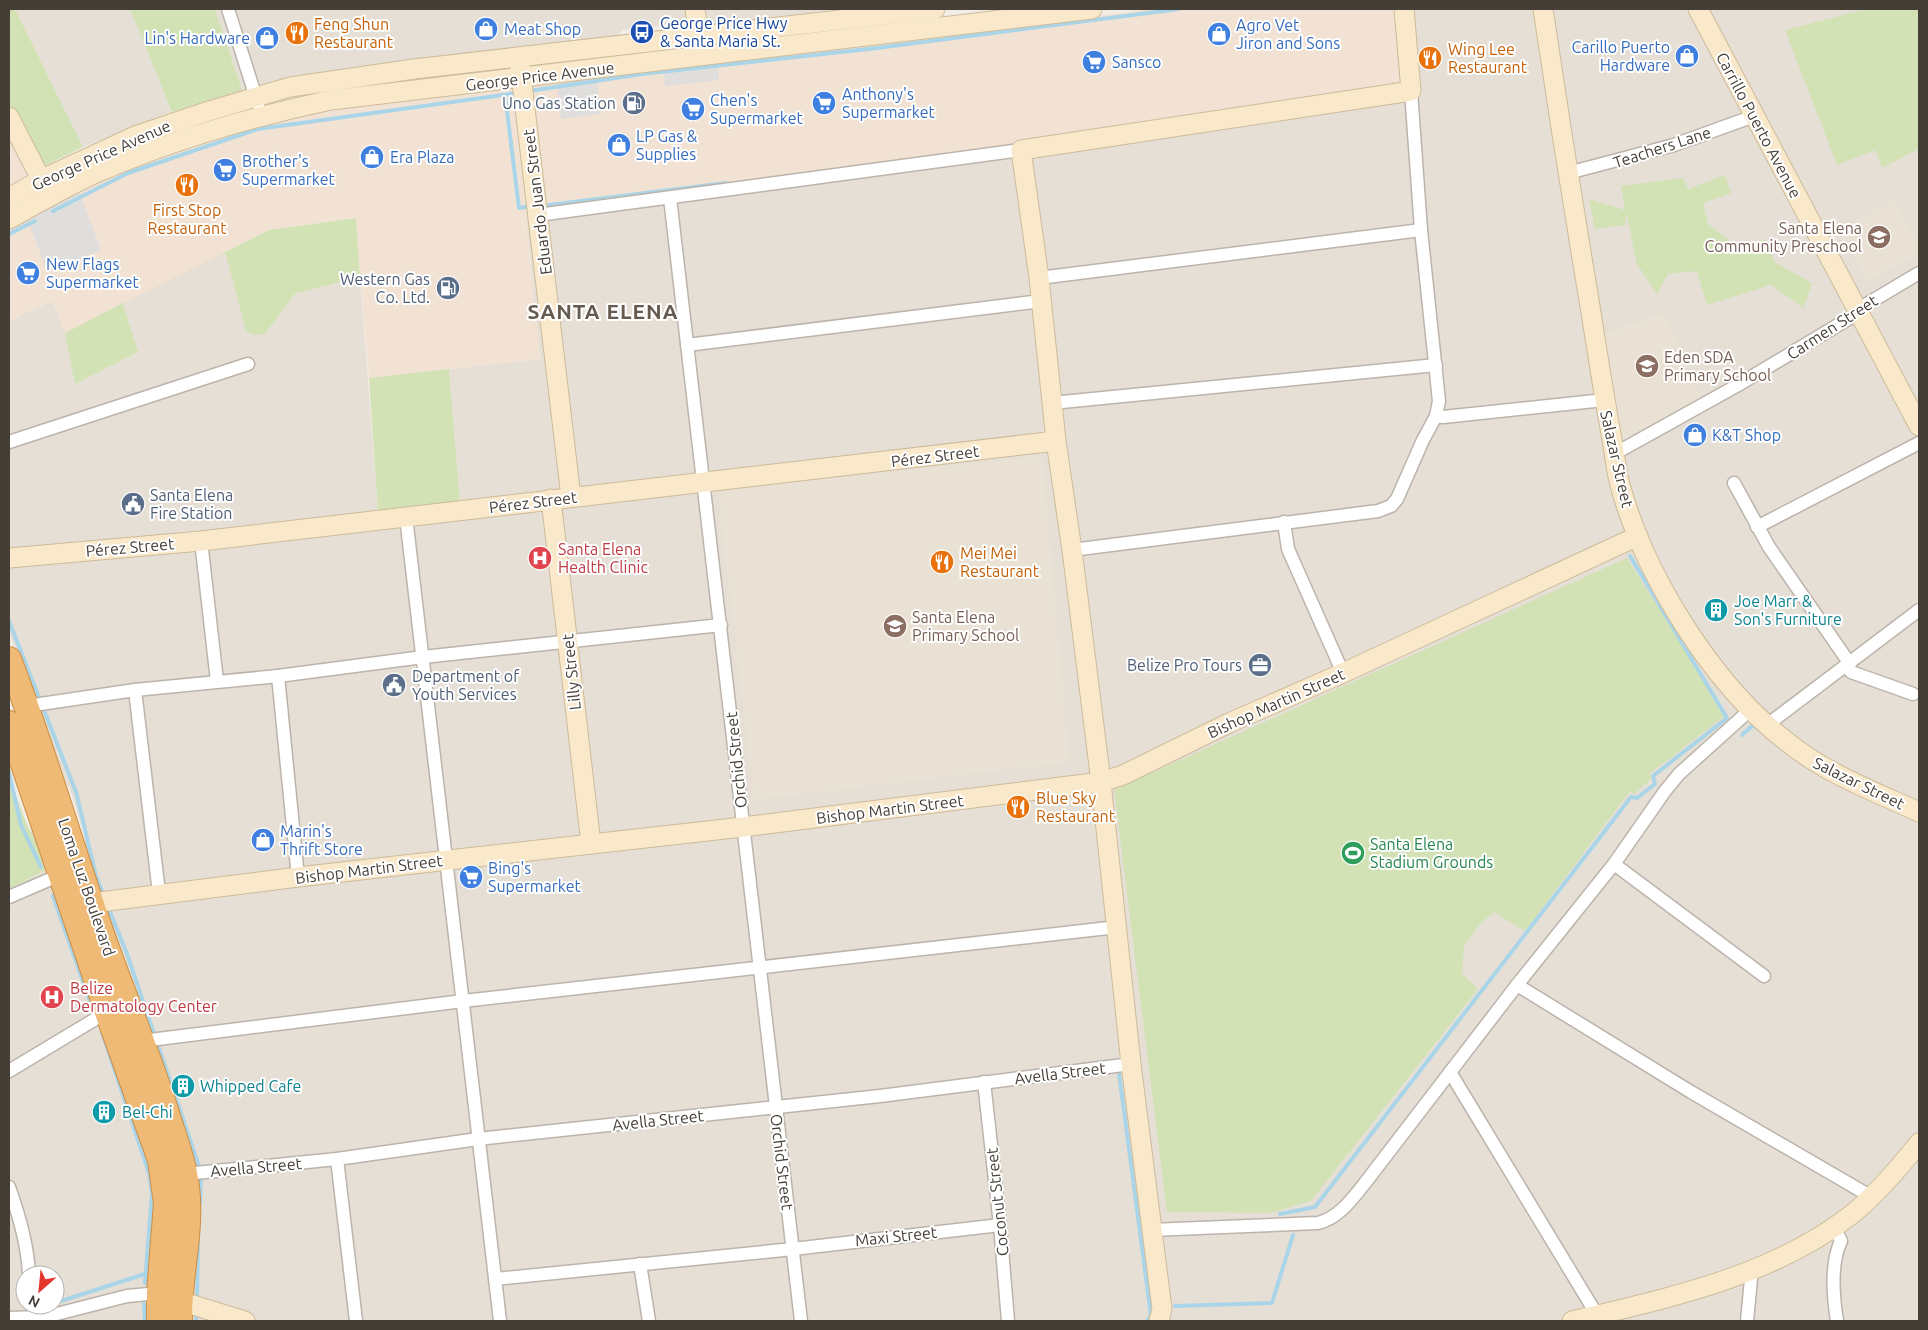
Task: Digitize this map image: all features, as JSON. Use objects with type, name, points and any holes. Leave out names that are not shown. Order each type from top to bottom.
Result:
[{"type":"highway","name":"Loma Luz Boulevard","points":[[9,659],[27,706],[106,944],[142,1042],[185,1174],[189,1211],[188,1235],[173,1305],[159,1321]]},
{"type":"highway","name":"Loma Luz Boulevard","points":[[9,723],[107,1012],[160,1160],[165,1183],[166,1223],[173,1305]]},
{"type":"street","points":[[228,9],[259,107]]},
{"type":"street","points":[[696,9],[701,46]]},
{"type":"street","name":"George Price Avenue","points":[[9,198],[40,180],[135,136],[209,111],[331,100],[521,78],[701,46],[935,9]]},
{"type":"street","name":"George Price Avenue","points":[[9,219],[94,174],[152,150],[219,128],[259,107],[290,87],[519,57],[701,46],[1092,9]]},
{"type":"street","points":[[1072,550],[1378,511],[1392,505],[1401,493],[1420,447],[1436,416],[1439,401],[1421,230],[1404,9]]},
{"type":"street","name":"Salazar Street","points":[[1543,9],[1604,400],[1619,480],[1638,536],[1661,583],[1681,617],[1726,682],[1750,710],[1806,756],[1832,772],[1919,812]]},
{"type":"street","name":"Carrillo Puerto Avenue","points":[[1698,9],[1754,116],[1863,308],[1919,401]]},
{"type":"street","name":"Carrillo Puerto Avenue","points":[[1711,9],[1863,308],[1919,426]]},
{"type":"street","name":"Eduardo Juan Street","points":[[519,57],[571,497]]},
{"type":"street","points":[[538,215],[1021,150],[1411,90]]},
{"type":"street","name":"Teachers Lane","points":[[1568,173],[1674,145],[1754,116]]},
{"type":"street","points":[[9,117],[50,197]]},
{"type":"street","points":[[1021,150],[1039,278],[1056,442],[1072,550],[1100,782],[1131,1064],[1162,1309],[1159,1321]]},
{"type":"street","name":"Orchid Street","points":[[670,198],[802,1321]]},
{"type":"street","points":[[1039,278],[1421,230]]},
{"type":"street","name":"Carmen Street","points":[[1614,454],[1738,385],[1919,273]]},
{"type":"street","points":[[687,345],[1041,301]]},
{"type":"street","points":[[9,442],[248,364]]},
{"type":"street","points":[[1052,403],[1436,365]]},
{"type":"street","points":[[1436,416],[1443,417],[1604,400]]},
{"type":"street","name":"Pérez Street","points":[[9,558],[201,541],[1056,442]]},
{"type":"street","points":[[1757,526],[1919,443]]},
{"type":"street","points":[[1734,483],[1781,566],[1851,672],[1913,694]]},
{"type":"street","name":"Lilly Street","points":[[551,499],[591,844]]},
{"type":"street","points":[[406,517],[500,1321]]},
{"type":"street","points":[[1284,522],[1288,549],[1343,673]]},
{"type":"street","name":"Bishop Martin Street","points":[[92,902],[743,827],[1100,782],[1123,775],[1229,723],[1343,673],[1638,536]]},
{"type":"street","points":[[201,541],[217,681]]},
{"type":"street","points":[[1767,725],[1919,610]]},
{"type":"street","points":[[27,706],[135,690],[278,676],[721,625]]},
{"type":"street","points":[[278,676],[298,877]]},
{"type":"street","points":[[135,690],[159,893]]},
{"type":"street","points":[[1151,1230],[1295,1224],[1328,1220],[1352,1200],[1517,985],[1614,864],[1665,791],[1679,774],[1750,710]]},
{"type":"street","points":[[1614,864],[1764,976]]},
{"type":"street","points":[[9,897],[60,875]]},
{"type":"street","points":[[142,1042],[463,1001],[1117,927]]},
{"type":"street","points":[[1517,985],[1691,1092],[1870,1196]]},
{"type":"street","points":[[9,1070],[107,1012]]},
{"type":"street","name":"Avella Street","points":[[185,1174],[337,1159],[478,1139],[776,1107],[1131,1064]]},
{"type":"street","points":[[1450,1072],[1597,1315]]},
{"type":"street","name":"Coconut Street","points":[[984,1082],[1000,1225],[1008,1321]]},
{"type":"street","points":[[1572,1321],[1697,1289],[1752,1269],[1806,1245],[1852,1214],[1919,1143]]},
{"type":"street","points":[[337,1159],[356,1321]]},
{"type":"street","points":[[9,1186],[18,1213],[28,1265]]},
{"type":"street","name":"Maxi Street","points":[[496,1279],[793,1249],[1000,1225]]},
{"type":"street","points":[[1834,1227],[1841,1241],[1836,1251],[1835,1266],[1837,1321]]},
{"type":"street","points":[[640,1264],[649,1321]]},
{"type":"street","points":[[1747,1321],[1752,1269]]},
{"type":"street","points":[[65,1312],[127,1296],[245,1321]]},
{"type":"street","points":[[40,1315],[45,1317],[53,1315]]},
{"type":"shaded area","points":[[15,9],[130,9],[172,112],[83,147]]},
{"type":"shaded area","points":[[215,9],[858,9],[671,31],[658,26],[623,30],[616,37],[290,79],[242,90]]},
{"type":"shaded area","points":[[1151,9],[1405,9],[1411,91],[707,194],[526,218],[540,359],[369,378],[355,218],[269,230],[65,333],[52,301],[9,321],[9,230],[116,174],[196,141],[313,112],[373,103]]},
{"type":"shaded area","points":[[1405,9],[1919,9],[1919,1321],[187,1321],[83,829],[69,787],[55,767],[9,632],[9,321],[52,301],[65,333],[75,384],[138,352],[123,303],[225,252],[246,331],[265,334],[295,294],[360,277],[378,512],[460,503],[449,369],[540,359],[526,218],[707,194]]},
{"type":"shaded area","points":[[717,61],[719,80],[665,86],[664,68]]},
{"type":"shaded area","points":[[596,76],[601,114],[561,119],[557,81]]},
{"type":"shaded area","points":[[9,115],[32,172],[9,186]]},
{"type":"shaded area","points":[[79,192],[101,250],[47,271],[30,226],[9,237],[9,230]]},
{"type":"shaded area","name":"Santa Elena Community Preschool","points":[[1894,200],[1919,245],[1919,253],[1868,281],[1840,231]]},
{"type":"shaded area","name":"Eden SDA Primary School","points":[[1665,313],[1702,398],[1628,439],[1619,438],[1600,335]]},
{"type":"shaded area","name":"Santa Elena Primary School","points":[[1042,456],[1069,762],[754,800],[718,490]]},
{"type":"shaded area","points":[[47,869],[156,1186],[150,1321],[9,1321],[9,890]]},
{"type":"green space","points":[[9,9],[15,9],[83,147],[32,172],[9,115]]},
{"type":"green space","points":[[130,9],[215,9],[242,90],[172,112]]},
{"type":"green space","points":[[1867,9],[1919,9],[1919,149],[1882,168],[1875,150],[1837,165],[1785,30]]},
{"type":"green space","points":[[1725,175],[1731,193],[1703,203],[1708,224],[1739,248],[1765,239],[1775,262],[1812,283],[1804,308],[1771,285],[1707,305],[1697,271],[1668,274],[1657,294],[1637,264],[1626,212],[1625,225],[1595,229],[1589,199],[1625,210],[1621,186],[1683,178],[1688,189]]},
{"type":"green space","points":[[356,218],[360,277],[295,294],[265,334],[256,335],[246,331],[225,252],[269,230]]},
{"type":"green space","points":[[123,303],[138,352],[75,384],[65,333]]},
{"type":"green space","points":[[449,369],[460,503],[378,512],[369,378]]},
{"type":"green space","name":"Santa Elena Stadium Grounds","points":[[1627,558],[1726,715],[1649,774],[1652,778],[1634,794],[1630,791],[1525,931],[1494,912],[1479,925],[1464,947],[1462,973],[1478,989],[1311,1201],[1270,1213],[1167,1212],[1114,790]]},
{"type":"green space","points":[[9,760],[14,790],[27,825],[40,846],[47,869],[9,890]]},
{"type":"waterway","points":[[529,91],[642,74],[877,48],[1179,9]]},
{"type":"waterway","points":[[53,211],[128,173],[258,129],[517,93]]},
{"type":"waterway","points":[[505,95],[519,208],[526,207]]},
{"type":"waterway","points":[[549,205],[726,183]]},
{"type":"waterway","points":[[9,234],[35,221]]},
{"type":"waterway","points":[[1280,1214],[1315,1207],[1631,797],[1637,798],[1655,784],[1653,776],[1727,718],[1630,556]]},
{"type":"waterway","points":[[9,621],[76,792],[96,876],[104,896]]},
{"type":"waterway","points":[[1742,735],[1753,725],[1760,730]]},
{"type":"waterway","points":[[9,773],[21,825],[41,867]]},
{"type":"waterway","points":[[53,896],[92,1007]]},
{"type":"waterway","points":[[108,907],[127,954],[201,1172],[200,1204]]},
{"type":"waterway","points":[[102,1032],[149,1173],[152,1193],[145,1283]]},
{"type":"waterway","points":[[1119,1073],[1151,1316],[1147,1321]]},
{"type":"waterway","points":[[1175,1306],[1272,1303],[1293,1235]]},
{"type":"waterway","points":[[197,1302],[198,1241]]},
{"type":"waterway","points":[[65,1300],[145,1274]]},
{"type":"waterway","points":[[144,1304],[145,1321]]},
{"type":"waterway","points":[[196,1321],[197,1311]]},
{"type":"place","name":"Meat Shop","points":[[486,29]]},
{"type":"place","name":"George Price Hwy & Santa Maria St.","points":[[642,32]]},
{"type":"place","name":"Feng Shun Restaurant","points":[[297,33]]},
{"type":"place","name":"Agro Vet Jiron and Sons","points":[[1219,34]]},
{"type":"place","name":"Lin's Hardware","points":[[267,38]]},
{"type":"place","name":"Carillo Puerto Hardware","points":[[1687,56]]},
{"type":"place","name":"Wing Lee Restaurant","points":[[1430,58]]},
{"type":"place","name":"Sansco","points":[[1094,62]]},
{"type":"place","name":"Uno Gas Station","points":[[634,103]]},
{"type":"place","name":"Anthony's Supermarket","points":[[824,103]]},
{"type":"place","name":"Chen's Supermarket","points":[[693,109]]},
{"type":"place","name":"LP Gas & Supplies","points":[[619,145]]},
{"type":"place","name":"Era Plaza","points":[[372,157]]},
{"type":"place","name":"Brother's Supermarket","points":[[225,170]]},
{"type":"place","name":"First Stop Restaurant","points":[[187,185]]},
{"type":"place","name":"Santa Elena Community Preschool","points":[[1879,237]]},
{"type":"place","name":"New Flags Supermarket","points":[[28,273]]},
{"type":"place","name":"Western Gas Co. Ltd.","points":[[448,288]]},
{"type":"place","name":"Eden SDA Primary School","points":[[1647,366]]},
{"type":"place","name":"K&T Shop","points":[[1695,435]]},
{"type":"place","name":"Santa Elena Fire Station","points":[[133,504]]},
{"type":"place","name":"Santa Elena Health Clinic","points":[[540,558]]},
{"type":"place","name":"Mei Mei Restaurant","points":[[942,562]]},
{"type":"place","name":"Joe Marr & Son's Furniture","points":[[1716,610]]},
{"type":"place","name":"Santa Elena Primary School","points":[[895,626]]},
{"type":"place","name":"Belize Pro Tours","points":[[1260,665]]},
{"type":"place","name":"Department of Youth Services","points":[[394,685]]},
{"type":"place","name":"Blue Sky Restaurant","points":[[1018,807]]},
{"type":"place","name":"Marin's Thrift Store","points":[[263,840]]},
{"type":"place","name":"Santa Elena Stadium Grounds","points":[[1353,853]]},
{"type":"place","name":"Bing's Supermarket","points":[[471,877]]},
{"type":"place","name":"Belize Dermatology Center","points":[[52,997]]},
{"type":"place","name":"Whipped Cafe","points":[[183,1086]]},
{"type":"place","name":"Bel-Chi","points":[[104,1112]]},
{"type":"district","name":"SANTA ELENA","points":[[603,311]]}]
